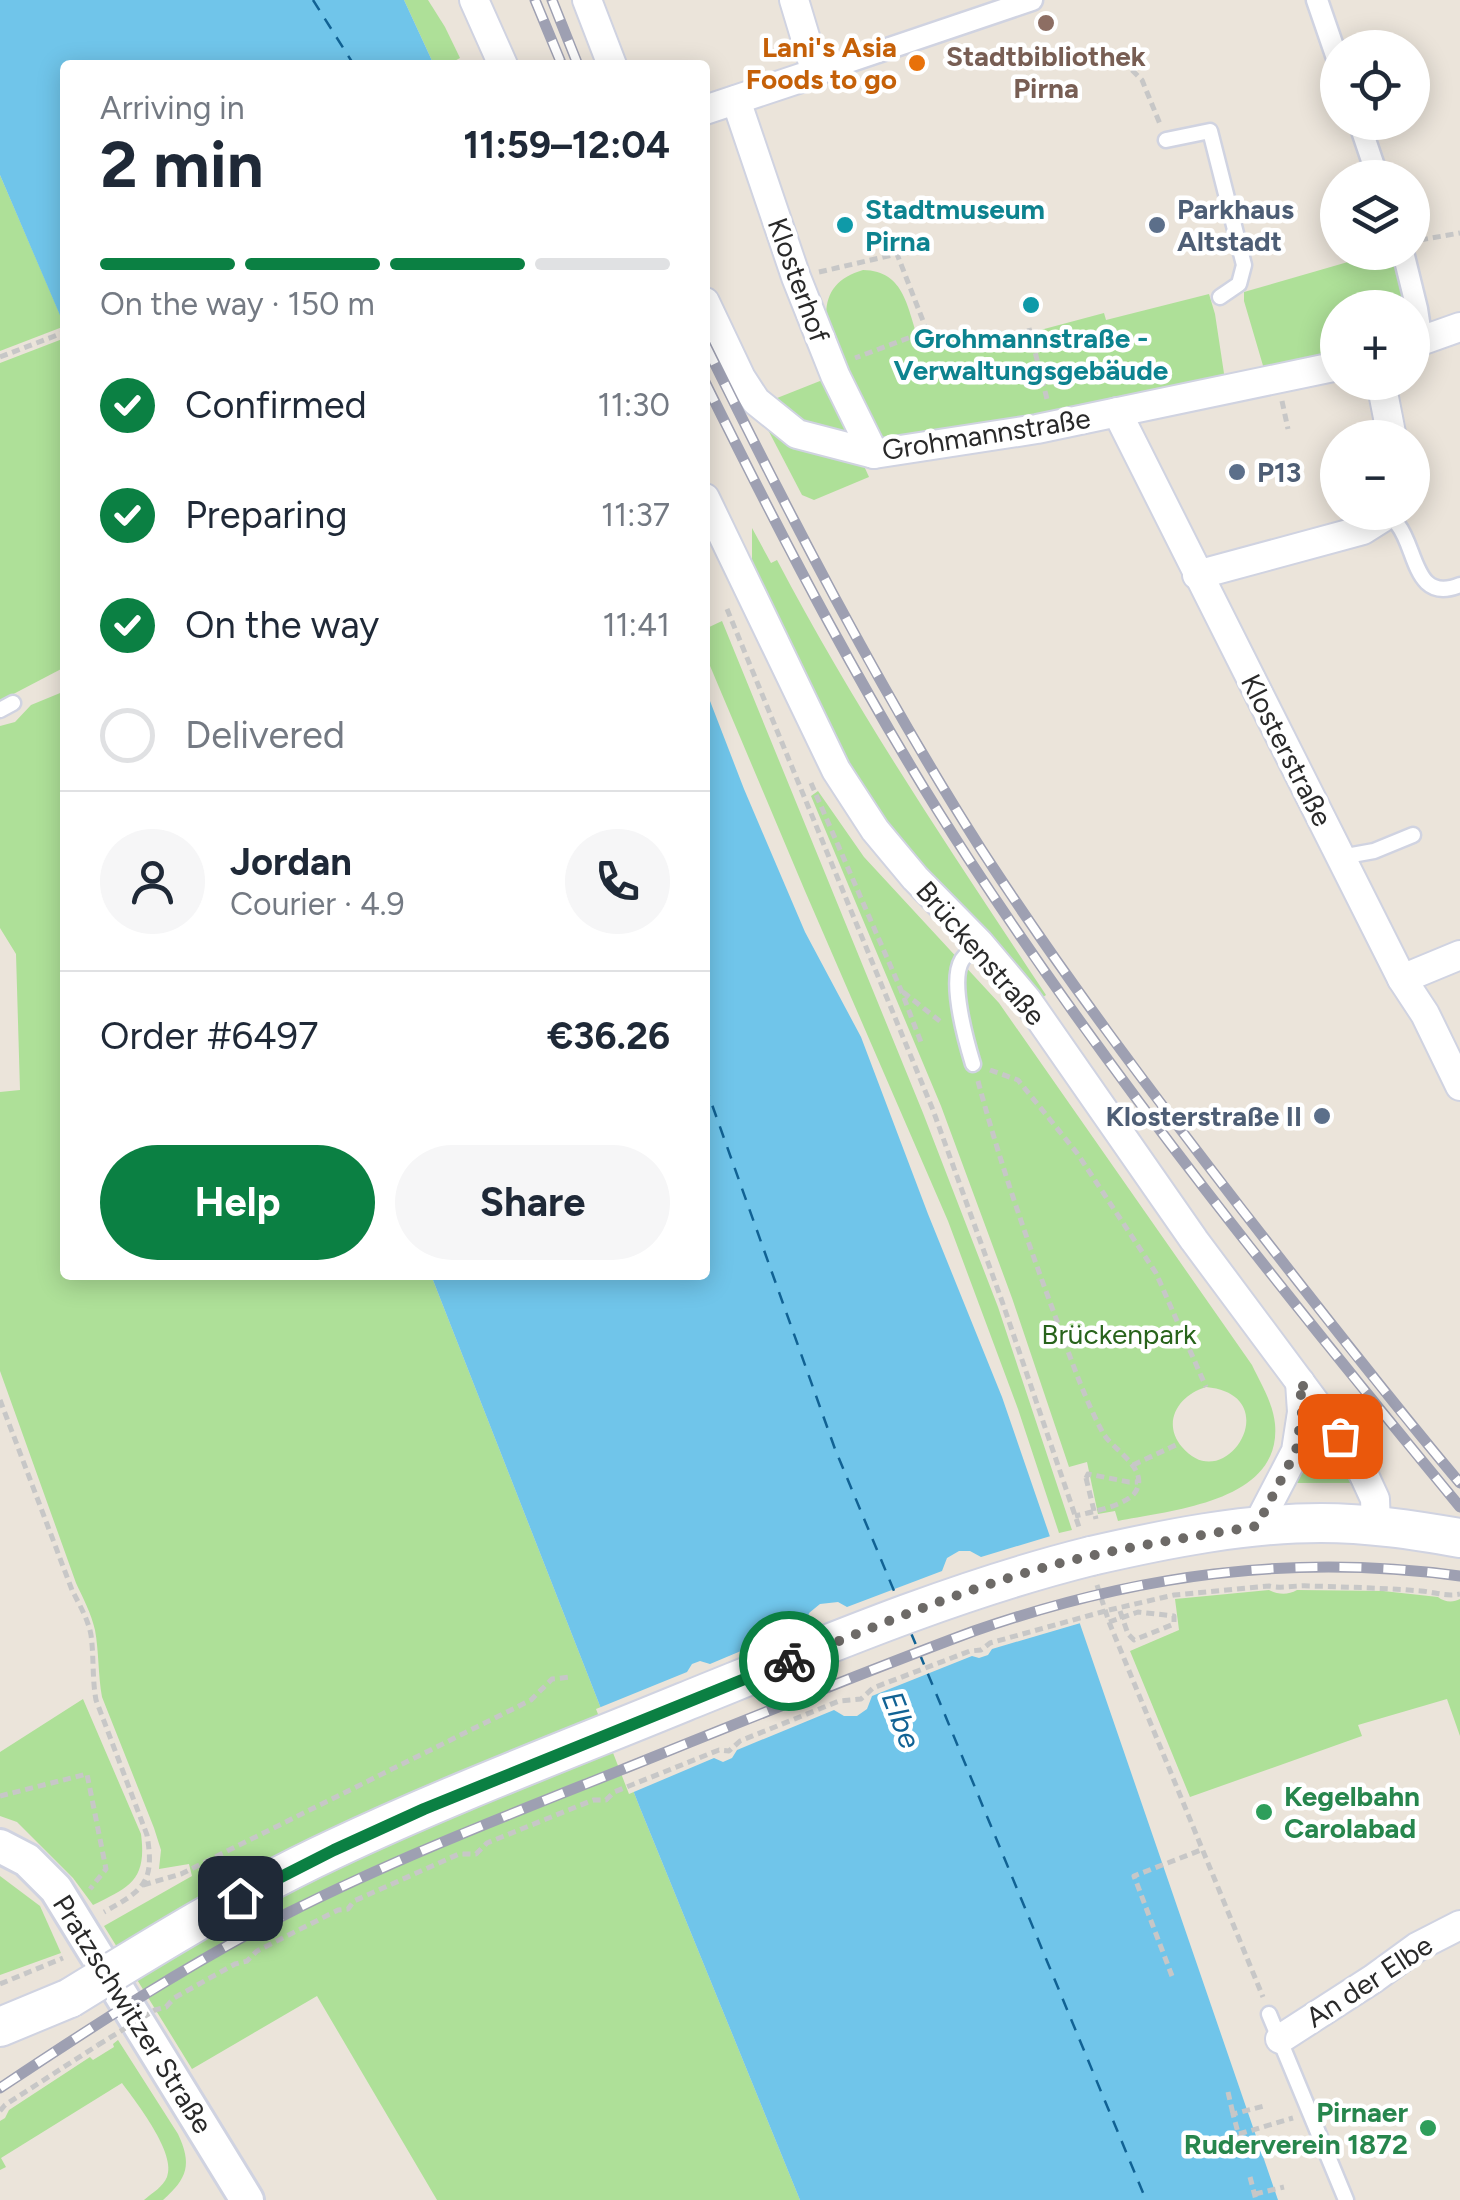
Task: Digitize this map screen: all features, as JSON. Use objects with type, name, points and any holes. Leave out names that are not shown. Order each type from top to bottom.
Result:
[{"type":"main road","points":[[0,2027],[70,1998],[223,1907],[393,1823],[894,1618],[1028,1572],[1090,1544],[1320,1523],[1376,1525],[1452,1536]]},
{"type":"street","points":[[474,0],[501,60]]},
{"type":"street","points":[[587,0],[610,60]]},
{"type":"street","points":[[794,0],[816,73]]},
{"type":"street","points":[[710,108],[995,6],[1032,0]]},
{"type":"street","points":[[1317,0],[1328,30]]},
{"type":"street","name":"Klosterhof","points":[[736,100],[796,278],[874,454]]},
{"type":"street","name":"Grohmannstraße","points":[[710,313],[756,401],[797,434],[874,454],[1054,426],[1320,370]]},
{"type":"street","points":[[1430,338],[1460,328]]},
{"type":"street","name":"Klosterstraße","points":[[1116,412],[1402,979],[1425,1014],[1460,1086]]},
{"type":"street","name":"Brückenstraße","points":[[710,508],[836,770],[875,830],[1027,1000],[1194,1240],[1340,1436],[1375,1499],[1376,1525]]},
{"type":"street","points":[[1197,574],[1364,530]]},
{"type":"street","points":[[1402,979],[1460,955]]},
{"type":"street","points":[[1257,1526],[1296,1451],[1302,1412],[1300,1382]]},
{"type":"street","name":"Pratzschwitzer Straße","points":[[0,1846],[18,1854],[56,1889],[237,2196]]},
{"type":"street","name":"An der Elbe","points":[[1275,2026],[1373,1979],[1416,1946],[1460,1926]]},
{"type":"lane","points":[[1166,140],[1210,130],[1244,265],[1238,284],[1220,296]]},
{"type":"lane","points":[[1401,530],[1421,576],[1432,587],[1445,590],[1460,585]]},
{"type":"lane","points":[[1342,857],[1374,851],[1413,834]]},
{"type":"lane","points":[[974,1064],[956,982],[960,962],[978,942]]},
{"type":"lane","points":[[1275,2026],[1346,2200]]},
{"type":"path","points":[[1132,70],[1142,80],[1166,140]]},
{"type":"path","points":[[1430,238],[1460,232]]},
{"type":"path","points":[[796,278],[897,254],[927,331],[832,366]]},
{"type":"path","points":[[1030,328],[1054,426]]},
{"type":"path","points":[[0,357],[60,334]]},
{"type":"path","points":[[728,614],[933,1110],[1076,1516],[1090,1544]]},
{"type":"path","points":[[805,769],[922,1045]]},
{"type":"path","points":[[901,990],[967,1043]]},
{"type":"path","points":[[974,1064],[1004,1167],[1078,1378],[1105,1438],[1133,1464],[1138,1482],[1133,1495],[1112,1506],[1076,1516]]},
{"type":"path","points":[[974,1064],[1018,1080],[1077,1153],[1156,1273],[1206,1387]]},
{"type":"path","points":[[0,1400],[86,1618],[96,1700],[147,1835],[150,1856],[147,1876],[139,1891],[79,1925]]},
{"type":"path","points":[[1133,1464],[1178,1444]]},
{"type":"path","points":[[1138,1482],[1088,1474],[1086,1478],[1090,1544],[1109,1622],[1275,2026]]},
{"type":"path","points":[[0,2111],[155,2010],[166,2007],[174,1998],[234,1964],[248,1961],[257,1951],[338,1910],[348,1909],[354,1902],[459,1854],[476,1854],[486,1842],[593,1800],[606,1800],[614,1792],[719,1750],[730,1752],[740,1742],[839,1701],[861,1699],[873,1688],[981,1650],[990,1643],[1174,1595],[1297,1585],[1437,1592],[1448,1597],[1460,1594]]},
{"type":"path","points":[[1109,1622],[1138,1612],[1174,1616],[1174,1624],[1134,1640],[1128,1634],[1120,1609]]},
{"type":"path","points":[[143,1885],[181,1874],[531,1700],[552,1679],[572,1676]]},
{"type":"path","points":[[0,1796],[87,1774],[106,1869],[96,1882]]},
{"type":"path","points":[[1172,1976],[1134,1876],[1201,1850]]},
{"type":"path","points":[[0,1984],[65,1957]]},
{"type":"path","points":[[1228,2092],[1244,2155]]},
{"type":"path","points":[[1233,2114],[1264,2106]]},
{"type":"path","points":[[1238,2134],[1270,2127]]},
{"type":"path","points":[[1250,2177],[1256,2197],[1284,2187]]},
{"type":"green space","points":[[404,0],[428,0],[460,58],[432,60]]},
{"type":"green space","points":[[0,175],[60,314],[60,328],[0,351]]},
{"type":"green space","points":[[863,270],[877,272],[897,285],[920,344],[967,328],[973,348],[1104,313],[1106,320],[1209,294],[1225,380],[881,445],[827,324],[827,305],[833,290],[845,278]]},
{"type":"green space","points":[[1320,270],[1396,270],[1401,290],[1320,290],[1320,356],[1264,369],[1244,292]]},
{"type":"green space","points":[[60,340],[60,670],[0,701],[0,363]]},
{"type":"green space","points":[[825,379],[854,441],[801,427],[767,402]]},
{"type":"green space","points":[[765,424],[860,457],[869,477],[814,500],[802,495]]},
{"type":"green space","points":[[752,528],[771,563],[777,560],[906,781],[1046,995],[1040,999],[925,872],[889,828],[847,764],[752,576]]},
{"type":"green space","points":[[722,621],[923,1113],[998,1307],[1072,1530],[1059,1533],[948,1221],[710,666],[710,627]]},
{"type":"green space","points":[[60,693],[60,1280],[433,1280],[640,1808],[800,2200],[437,2200],[317,1996],[192,2069],[104,1926],[192,1876],[189,1864],[159,1869],[161,1850],[154,1828],[102,1697],[93,1624],[0,1371],[0,1092],[20,1090],[16,954],[0,928],[0,726],[15,722],[31,705]]},
{"type":"green space","name":"Brückenpark","points":[[818,791],[864,857],[999,1003],[1252,1365],[1275,1424],[1272,1450],[1261,1471],[1243,1486],[1219,1498],[1166,1512],[1118,1521],[1115,1511],[1098,1514],[1087,1462],[1069,1467],[941,1106],[811,796]],"holes":[[[1206,1387],[1231,1394],[1243,1407],[1246,1423],[1241,1440],[1216,1461],[1199,1460],[1176,1438],[1176,1411],[1188,1396]]]},
{"type":"green space","points":[[1314,1421],[1354,1483],[1297,1483]]},
{"type":"green space","points":[[1269,1590],[1283,1594],[1297,1590],[1383,1591],[1449,1601],[1460,1599],[1460,1736],[1447,1699],[1358,1725],[1362,1736],[1190,1797],[1130,1651],[1179,1630],[1175,1599]]},
{"type":"green space","points":[[83,1699],[141,1834],[142,1850],[133,1880],[93,1905],[73,1878],[17,1822],[0,1816],[0,1752]]},
{"type":"green space","points":[[0,1876],[40,1906],[61,1953],[0,1975]]},
{"type":"green space","points":[[118,2040],[182,2145],[185,2170],[171,2192],[163,2200],[144,2200],[163,2184],[169,2167],[154,2128],[122,2083],[1,2158],[6,2167],[0,2170],[0,2121],[9,2110],[90,2057],[93,2060],[114,2047]]},
{"type":"water","points":[[0,0],[404,0],[432,60],[60,60],[60,315],[0,175]]},
{"type":"water","name":"Elbe","points":[[710,701],[805,932],[861,1037],[1002,1397],[1278,2200],[800,2200],[640,1808],[433,1280],[710,1280]]},
{"type":"pier","points":[[1054,1535],[1084,1622],[992,1649],[979,1658],[972,1656],[872,1696],[867,1709],[857,1716],[844,1716],[834,1710],[737,1750],[723,1762],[714,1758],[629,1794],[596,1709],[687,1672],[692,1664],[710,1664],[807,1623],[809,1613],[820,1604],[838,1602],[847,1607],[942,1571],[947,1558],[959,1551],[981,1557]]},
{"type":"ferry route","points":[[313,0],[351,60]]},
{"type":"ferry route","points":[[710,1099],[835,1449],[897,1598]]},
{"type":"ferry route","points":[[911,1633],[1146,2200]]},
{"type":"railway","points":[[535,0],[560,60]]},
{"type":"railway","points":[[552,0],[576,60]]},
{"type":"railway","points":[[710,354],[871,663],[943,788],[1012,896],[1209,1167],[1460,1483]]},
{"type":"railway","points":[[710,392],[862,683],[932,801],[1025,943],[1205,1189],[1460,1507]]},
{"type":"railway","points":[[0,2088],[177,1975],[327,1894],[494,1821],[974,1631],[1094,1596],[1214,1574],[1335,1567],[1460,1576]]},
{"type":"way so far","points":[[789,1661],[914,1611],[1028,1572],[1104,1553],[1257,1526],[1296,1451],[1302,1412],[1300,1382],[1340,1436]]},
{"type":"place","name":"Stadtbibliothek Pirna","points":[[1046,23]]},
{"type":"place","name":"Lani's Asia Foods to go","points":[[917,63]]},
{"type":"place","name":"Stadtmuseum Pirna","points":[[845,225]]},
{"type":"place","name":"Parkhaus Altstadt","points":[[1157,225]]},
{"type":"place","name":"Grohmannstraße - Verwaltungsgebäude","points":[[1031,305]]},
{"type":"place","name":"P13","points":[[1237,472]]},
{"type":"place","name":"Klosterstraße II","points":[[1322,1116]]},
{"type":"place","name":"Kegelbahn Carolabad","points":[[1264,1812]]},
{"type":"place","name":"Pirnaer Ruderverein 1872","points":[[1428,2128]]},
{"type":"route","points":[[240,1898],[424,1809],[789,1661]]}]
